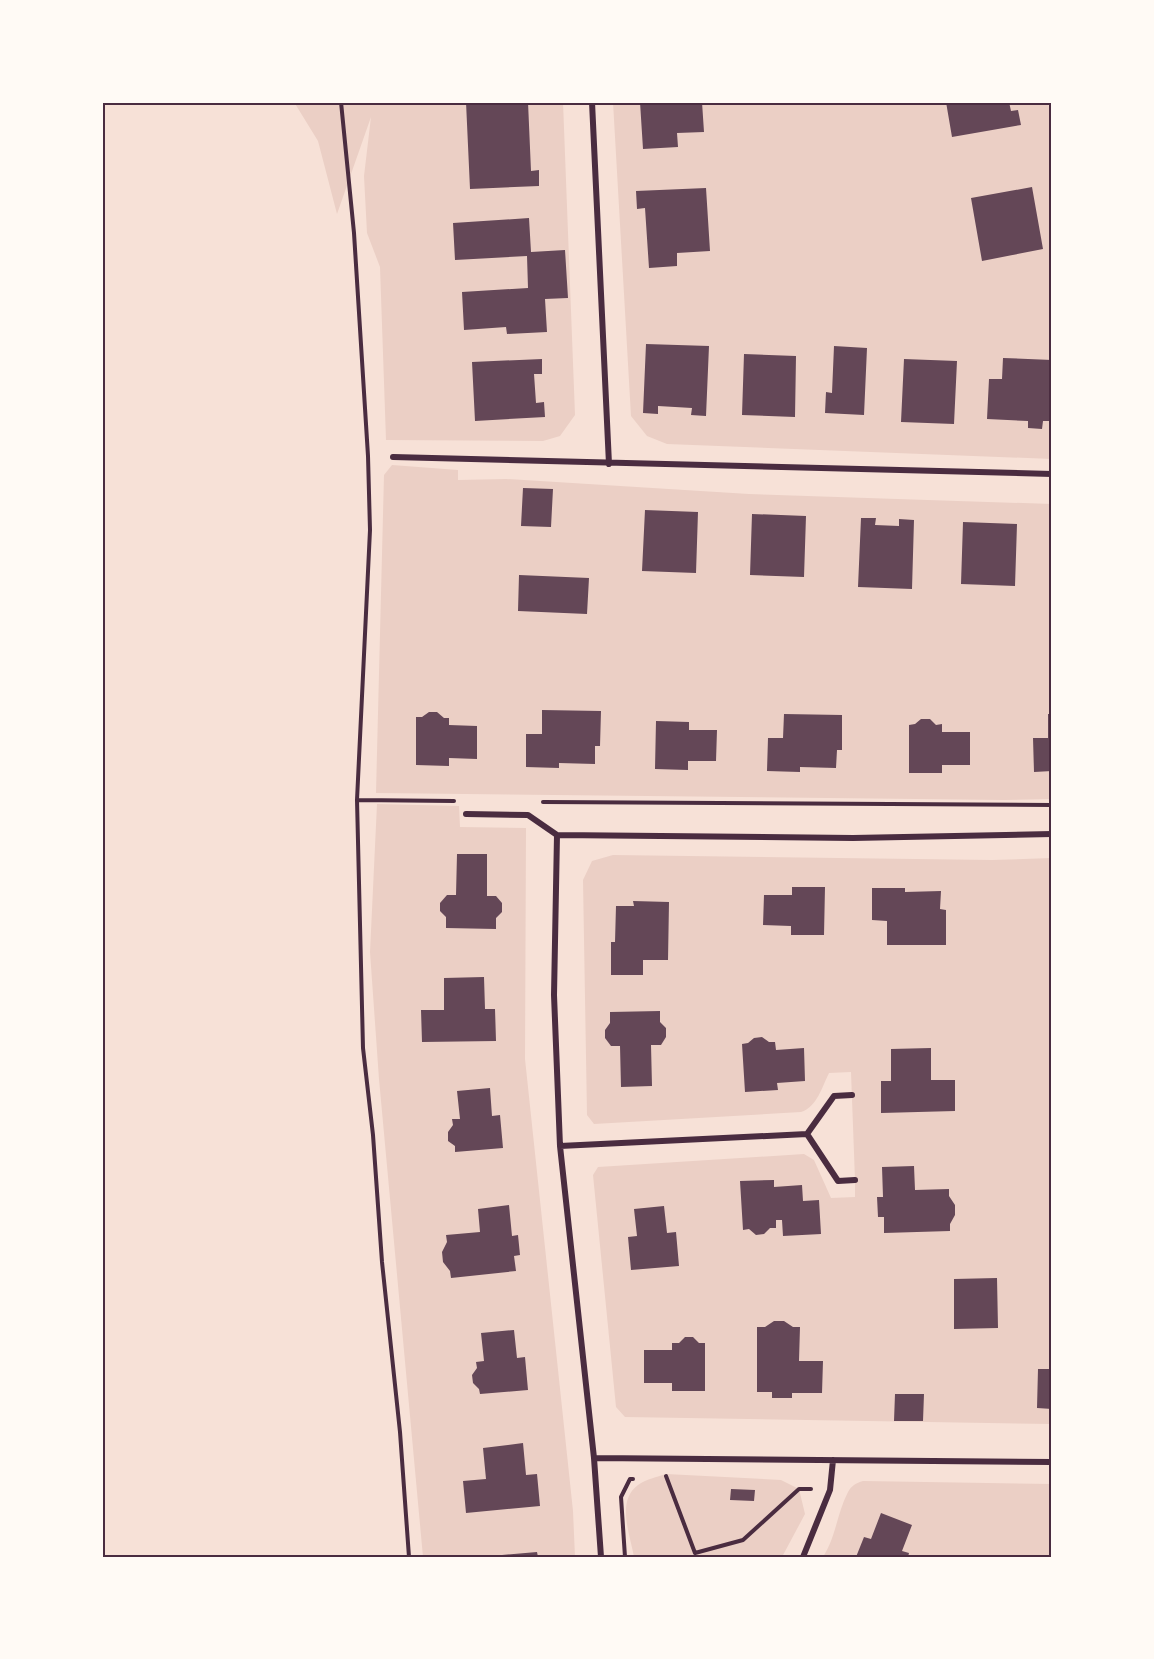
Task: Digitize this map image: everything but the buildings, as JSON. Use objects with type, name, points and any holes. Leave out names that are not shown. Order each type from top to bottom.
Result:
[{"type":"street","points":[[592,102],[609,464]]},
{"type":"street","points":[[393,458],[1052,474]]},
{"type":"street","points":[[466,814],[528,815],[557,835],[853,838],[1052,834]]},
{"type":"street","points":[[557,835],[554,995],[560,1146],[594,1458],[601,1557]]},
{"type":"street","points":[[807,1134],[834,1096],[852,1095]]},
{"type":"street","points":[[560,1146],[807,1134]]},
{"type":"street","points":[[807,1134],[838,1181],[855,1180]]},
{"type":"street","points":[[594,1458],[1052,1462]]},
{"type":"street","points":[[803,1557],[830,1490],[832,1460]]},
{"type":"path","points":[[341,102],[354,233],[368,456],[369,552],[357,800],[363,1048],[400,1432],[409,1557]]},
{"type":"path","points":[[357,800],[460,801]]},
{"type":"path","points":[[538,802],[1052,805]]},
{"type":"path","points":[[666,1474],[694,1555],[743,1540],[799,1489],[830,1490]]},
{"type":"path","points":[[625,1557],[621,1497],[630,1479],[642,1478]]},
{"type":"shaded area","points":[[294,102],[563,102],[575,415],[560,436],[543,441],[386,440],[380,267],[367,233],[364,176],[371,117],[337,214],[318,141]]},
{"type":"shaded area","points":[[613,102],[1048,102],[1052,126],[1052,459],[667,444],[647,436],[631,416]]},
{"type":"shaded area","points":[[392,465],[458,470],[458,480],[506,479],[749,494],[1052,504],[1052,799],[376,793],[384,475]]},
{"type":"shaded area","points":[[377,804],[459,806],[460,827],[526,828],[525,1059],[573,1511],[575,1557],[423,1557],[379,1079],[370,952]]},
{"type":"shaded area","points":[[613,855],[992,860],[1052,858],[1052,1424],[625,1417],[616,1407],[593,1175],[598,1167],[804,1154],[814,1160],[831,1198],[855,1197],[855,1180],[851,1072],[829,1073],[815,1101],[801,1112],[594,1124],[587,1115],[583,880],[592,861]]},
{"type":"shaded area","points":[[666,1474],[781,1480],[799,1489],[805,1514],[782,1557],[634,1557],[626,1518],[631,1492],[638,1485]]},
{"type":"shaded area","points":[[863,1481],[1052,1484],[1052,1557],[823,1557],[848,1492],[854,1485]]}]
